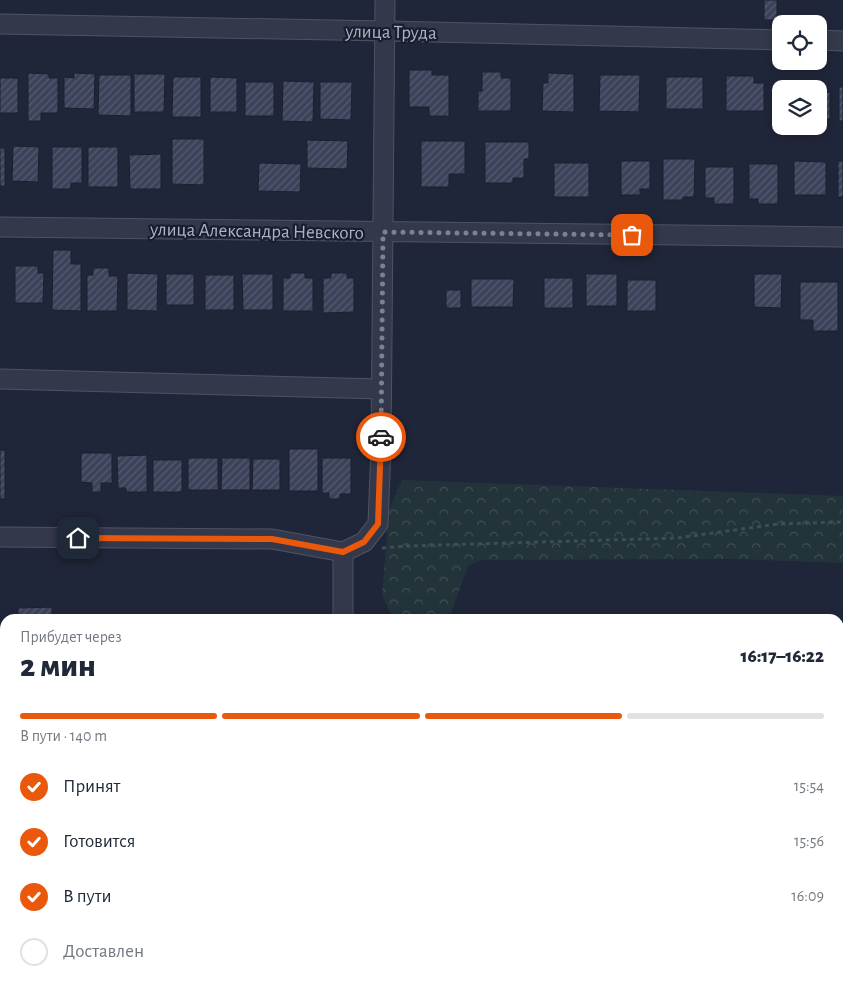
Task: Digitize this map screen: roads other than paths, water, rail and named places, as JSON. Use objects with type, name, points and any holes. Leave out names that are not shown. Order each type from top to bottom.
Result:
[{"type":"street","points":[[0,537],[272,539],[343,552],[364,542],[378,524],[385,0]]},
{"type":"street","name":"улица Труда","points":[[0,24],[772,40]]},
{"type":"street","points":[[827,40],[843,41]]},
{"type":"street","name":"улица Александра Невского","points":[[0,227],[843,237]]},
{"type":"street","points":[[0,379],[381,389]]},
{"type":"street","points":[[343,552],[343,614]]}]
